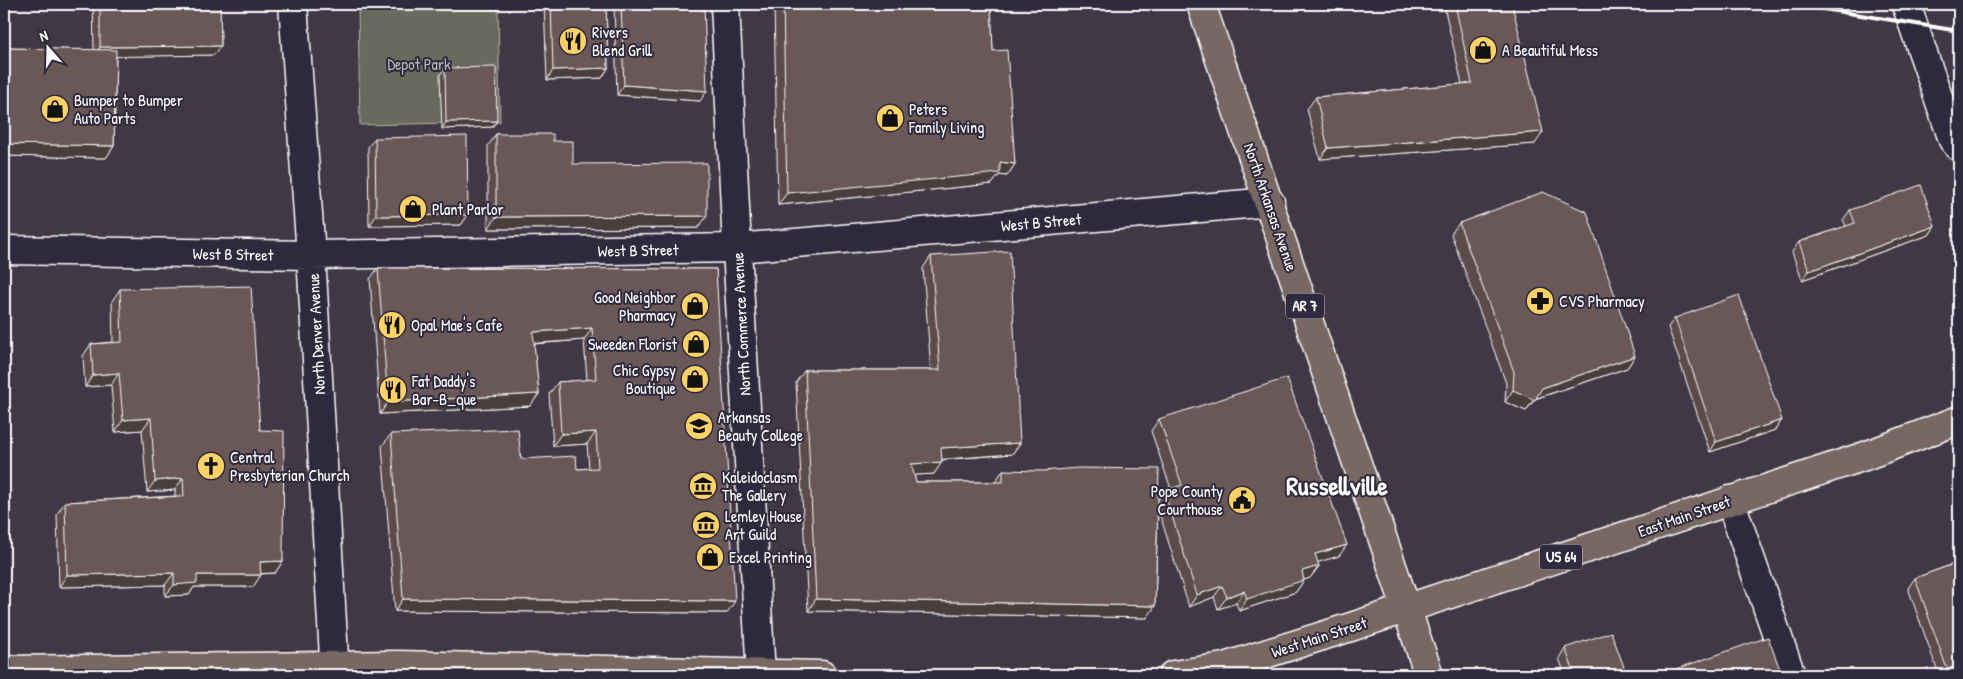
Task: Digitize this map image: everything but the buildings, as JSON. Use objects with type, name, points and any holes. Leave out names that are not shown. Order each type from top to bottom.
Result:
[{"type":"main road","name":"North Arkansas Avenue","points":[[1201,4],[1407,608]]},
{"type":"main road","name":"East Main Street","points":[[1407,608],[1865,456],[1959,420]]},
{"type":"main road","name":"West Main Street","points":[[1173,675],[1224,667],[1407,608]]},
{"type":"main road","name":"AR 7","points":[[1407,608],[1429,675]]},
{"type":"main road","points":[[4,670],[334,670],[397,665],[822,675]]},
{"type":"street","name":"North Denver Avenue","points":[[293,4],[311,255],[334,670]]},
{"type":"street","name":"North Commerce Avenue","points":[[725,4],[761,675]]},
{"type":"street","points":[[1906,4],[1953,140],[1959,147]]},
{"type":"street","name":"West B Street","points":[[4,250],[311,255],[737,248],[1270,202]]},
{"type":"street","points":[[1730,500],[1792,675]]},
{"type":"green space","name":"Depot Park","points":[[358,4],[498,4],[500,122],[360,125]]},
{"type":"railway","points":[[1793,4],[1959,31]]},
{"type":"place","name":"Rivers Blend Grill","points":[[573,41]]},
{"type":"place","name":"A Beautiful Mess","points":[[1483,50]]},
{"type":"place","name":"Bumper to Bumper Auto Parts","points":[[55,109]]},
{"type":"place","name":"Peters Family Living","points":[[890,118]]},
{"type":"place","name":"Plant Parlor","points":[[413,209]]},
{"type":"place","name":"CVS Pharmacy","points":[[1540,301]]},
{"type":"place","name":"Good Neighbor Pharmacy","points":[[695,306]]},
{"type":"place","name":"Opal Mae's Cafe","points":[[392,325]]},
{"type":"place","name":"Sweeden Florist","points":[[696,344]]},
{"type":"place","name":"Chic Gypsy Boutique","points":[[695,379]]},
{"type":"place","name":"Fat Daddy's Bar-B_que","points":[[393,390]]},
{"type":"place","name":"Arkansas Beauty College","points":[[699,426]]},
{"type":"place","name":"Central Presbyterian Church","points":[[211,466]]},
{"type":"place","name":"Kaleidoclasm The Gallery","points":[[703,486]]},
{"type":"place","name":"Pope County Courthouse","points":[[1242,500]]},
{"type":"place","name":"Lemley House Art Guild","points":[[706,525]]},
{"type":"place","name":"Excel Printing","points":[[710,557]]},
{"type":"district","name":"Russellville","points":[[1337,486]]}]
